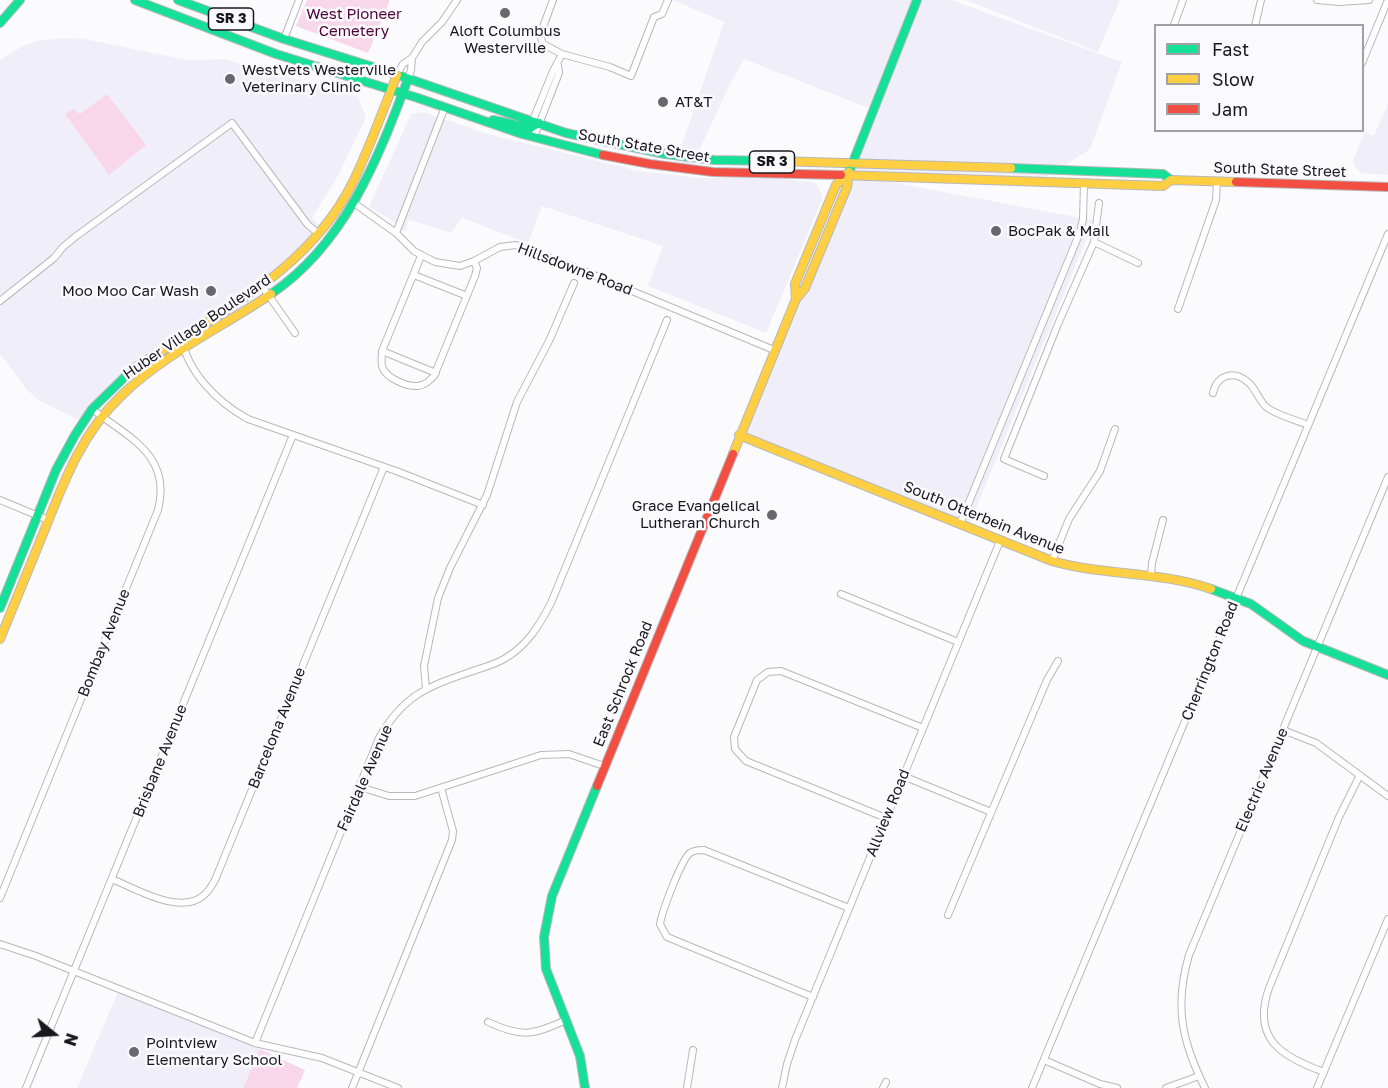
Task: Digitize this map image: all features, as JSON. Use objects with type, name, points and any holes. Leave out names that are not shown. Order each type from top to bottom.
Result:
[{"type":"main road","points":[[0,23],[20,0]]},
{"type":"main road","name":"South State Street","points":[[135,0],[276,54],[392,89],[481,120],[566,133],[601,142],[692,158],[1163,174]]},
{"type":"main road","name":"South State Street","points":[[178,0],[284,39],[408,79],[533,129],[562,145],[690,170],[751,174],[848,174],[1162,186],[1171,180],[1388,187]]},
{"type":"main road","name":"East Schrock Road","points":[[585,1088],[580,1056],[546,969],[545,923],[552,896],[796,299],[795,284],[836,185],[848,174],[917,0]]},
{"type":"main road","name":"Huber Village Boulevard","points":[[0,608],[67,448],[92,409],[127,373],[262,286],[292,262],[319,234],[353,183],[397,75]]},
{"type":"main road","name":"Huber Village Boulevard","points":[[0,639],[78,453],[101,417],[141,377],[285,283],[333,236],[370,174],[408,79]]},
{"type":"main road","points":[[562,145],[569,139],[601,142]]},
{"type":"main road","points":[[585,151],[603,148],[685,162],[692,158]]},
{"type":"main road","points":[[690,170],[701,163],[741,166],[761,162]]},
{"type":"main road","points":[[848,174],[857,169],[939,170],[948,166]]},
{"type":"main road","points":[[1004,180],[1021,175],[1077,177],[1085,171]]},
{"type":"main road","points":[[1084,183],[1091,177],[1127,179],[1143,173]]},
{"type":"main road","points":[[1130,184],[1142,180],[1160,180],[1163,174],[1171,180]]},
{"type":"main road","name":"South Otterbein Avenue","points":[[739,435],[1052,561],[1077,568],[1188,581],[1236,598],[1251,604],[1303,641],[1388,675]]},
{"type":"street","points":[[284,39],[299,0]]},
{"type":"street","points":[[397,75],[403,64],[412,58],[422,42],[442,22],[457,0]]},
{"type":"street","points":[[553,0],[541,30],[540,39],[547,48],[610,67],[631,76],[654,17],[662,14],[668,0]]},
{"type":"street","points":[[1174,24],[1183,0]]},
{"type":"street","points":[[1255,24],[1261,0]]},
{"type":"street","points":[[1317,0],[1339,2],[1370,0]]},
{"type":"street","points":[[1364,58],[1388,0]]},
{"type":"street","points":[[533,129],[559,73],[558,64],[562,54]]},
{"type":"street","points":[[408,79],[412,58]]},
{"type":"street","points":[[396,233],[445,107]]},
{"type":"street","points":[[0,301],[54,258],[75,237],[232,123],[308,225],[319,234]]},
{"type":"street","points":[[1178,309],[1216,200],[1217,181]]},
{"type":"street","points":[[960,524],[1077,240],[1083,219],[1084,183]]},
{"type":"street","name":"Hillsdowne Road","points":[[354,203],[396,233],[421,256],[460,266],[500,247],[521,246],[774,350]]},
{"type":"street","points":[[1044,476],[1004,459],[1058,324],[1094,242],[1099,203]]},
{"type":"street","name":"Cherrington Road","points":[[1032,1088],[1388,234]]},
{"type":"street","points":[[1094,242],[1138,263]]},
{"type":"street","points":[[421,256],[382,351],[382,368],[398,382],[416,386],[427,383],[436,372],[477,268],[474,261]]},
{"type":"street","points":[[414,274],[467,296]]},
{"type":"street","points":[[426,688],[424,666],[438,598],[450,568],[483,505],[517,402],[550,339],[574,284]]},
{"type":"street","points":[[262,286],[295,333]]},
{"type":"street","name":"Fairdale Avenue","points":[[255,1043],[379,738],[388,723],[410,699],[426,688],[503,660],[522,645],[540,625],[667,320]]},
{"type":"street","points":[[177,339],[215,396],[231,410],[248,419],[483,505]]},
{"type":"street","points":[[382,351],[436,372]]},
{"type":"street","points":[[1213,393],[1215,384],[1221,378],[1229,375],[1236,376],[1250,384],[1259,399],[1269,409],[1308,425]]},
{"type":"street","name":"Bombay Avenue","points":[[0,898],[158,510],[161,497],[161,483],[151,458],[137,442],[92,409]]},
{"type":"street","points":[[1052,561],[1078,502],[1100,471],[1115,429]]},
{"type":"street","name":"Brisbane Avenue","points":[[26,1088],[293,435]]},
{"type":"street","name":"Barcelona Avenue","points":[[112,879],[163,900],[184,904],[195,901],[206,894],[211,887],[384,467]]},
{"type":"street","name":"Electric Avenue","points":[[1205,1088],[1190,1055],[1183,1029],[1180,1004],[1183,977],[1189,955],[1388,477]]},
{"type":"street","points":[[0,500],[48,520]]},
{"type":"street","points":[[1151,575],[1163,520]]},
{"type":"street","name":"Allview Road","points":[[782,1088],[787,1064],[813,997],[1000,541]]},
{"type":"street","points":[[841,594],[958,642]]},
{"type":"street","points":[[948,915],[1047,680],[1058,662]]},
{"type":"street","points":[[885,818],[746,761],[735,749],[734,737],[753,690],[758,680],[768,672],[781,671],[923,728]]},
{"type":"street","points":[[1283,730],[1316,743],[1388,796]]},
{"type":"street","points":[[360,787],[389,796],[415,796],[541,755],[569,754],[604,766]]},
{"type":"street","points":[[1324,1072],[1280,1052],[1269,1037],[1263,1008],[1269,988],[1339,817],[1360,775]]},
{"type":"street","points":[[903,776],[991,812]]},
{"type":"street","points":[[352,1088],[452,840],[453,831],[449,810],[441,788]]},
{"type":"street","points":[[813,997],[667,937],[660,924],[672,889],[684,860],[689,854],[704,850],[849,908]]},
{"type":"street","points":[[1317,1088],[1388,919]]},
{"type":"street","points":[[0,944],[75,970],[255,1043],[322,1058],[398,1088]]},
{"type":"street","points":[[488,1022],[508,1032],[525,1033],[536,1032],[566,1020]]},
{"type":"street","points":[[687,1088],[693,1050]]},
{"type":"street","points":[[1044,1060],[1100,1084],[1117,1088]]},
{"type":"street","points":[[1166,1088],[1199,1076]]},
{"type":"shaded area","points":[[673,0],[951,0],[1122,62],[1090,149],[1040,181],[854,175],[1092,220],[1092,225],[968,528],[739,435],[873,110],[744,59],[690,170],[674,168],[724,22]]},
{"type":"shaded area","points":[[965,0],[1120,0],[1098,52]]},
{"type":"shaded area","points":[[62,38],[85,39],[187,60],[225,59],[358,97],[366,117],[339,174],[312,218],[323,228],[292,262],[140,363],[83,422],[40,401],[28,391],[0,354],[0,60],[21,47],[37,41]]},
{"type":"shaded area","points":[[1388,103],[1388,175],[1361,173],[1355,167],[1353,160],[1365,132],[1374,136]]},
{"type":"shaded area","points":[[423,112],[488,134],[639,171],[701,178],[776,178],[816,183],[823,197],[766,333],[648,286],[663,246],[542,206],[528,243],[462,218],[451,233],[409,220],[405,232],[390,219],[369,207],[411,114]]},
{"type":"shaded area","points":[[118,992],[260,1049],[243,1088],[77,1088]]},
{"type":"green space","name":"West Pioneer Cemetery","points":[[307,0],[390,0],[368,53],[296,26]]},
{"type":"green space","points":[[107,94],[146,145],[109,175],[65,114],[73,109],[80,114]]},
{"type":"green space","points":[[260,1049],[305,1070],[297,1088],[243,1088]]},
{"type":"traffic: fast","points":[[0,23],[20,0]]},
{"type":"traffic: fast","points":[[135,0],[276,54],[418,98],[522,134],[603,155]]},
{"type":"traffic: fast","points":[[178,0],[284,39],[389,72],[566,133],[665,154],[714,160],[776,161]]},
{"type":"traffic: fast","points":[[849,172],[917,0]]},
{"type":"traffic: fast","points":[[271,294],[297,274],[339,225],[371,169],[408,79]]},
{"type":"traffic: fast","points":[[493,120],[530,128],[539,123]]},
{"type":"traffic: fast","points":[[1011,168],[1163,174],[1171,180]]},
{"type":"traffic: fast","points":[[0,608],[56,470],[75,435],[92,409],[134,368],[155,355]]},
{"type":"traffic: fast","points":[[1211,589],[1251,604],[1303,641],[1388,675]]},
{"type":"traffic: fast","points":[[585,1088],[580,1056],[546,969],[544,937],[552,896],[597,786]]},
{"type":"traffic: slow","points":[[155,355],[267,282],[315,237],[336,211],[353,182],[397,75]]},
{"type":"traffic: slow","points":[[776,161],[1011,168]]},
{"type":"traffic: slow","points":[[733,454],[796,299],[805,288],[847,187],[849,172]]},
{"type":"traffic: slow","points":[[796,299],[795,284],[836,185],[848,174]]},
{"type":"traffic: slow","points":[[841,175],[1163,186],[1171,180],[1236,182]]},
{"type":"traffic: slow","points":[[0,639],[67,476],[85,442],[107,410],[156,367],[271,294]]},
{"type":"traffic: slow","points":[[739,435],[1052,561],[1091,569],[1172,579],[1211,589]]},
{"type":"traffic: jam","points":[[603,155],[713,172],[841,175]]},
{"type":"traffic: jam","points":[[1236,182],[1388,187]]},
{"type":"traffic: jam","points":[[597,786],[733,454]]},
{"type":"place","name":"Aloft Columbus Westerville","points":[[505,13]]},
{"type":"place","name":"WestVets Westerville Veterinary Clinic","points":[[230,79]]},
{"type":"place","name":"AT&T","points":[[663,102]]},
{"type":"place","name":"BocPak & Mail","points":[[996,231]]},
{"type":"place","name":"Moo Moo Car Wash","points":[[211,291]]},
{"type":"place","name":"Grace Evangelical Lutheran Church","points":[[772,515]]},
{"type":"place","name":"Pointview Elementary School","points":[[134,1052]]}]
